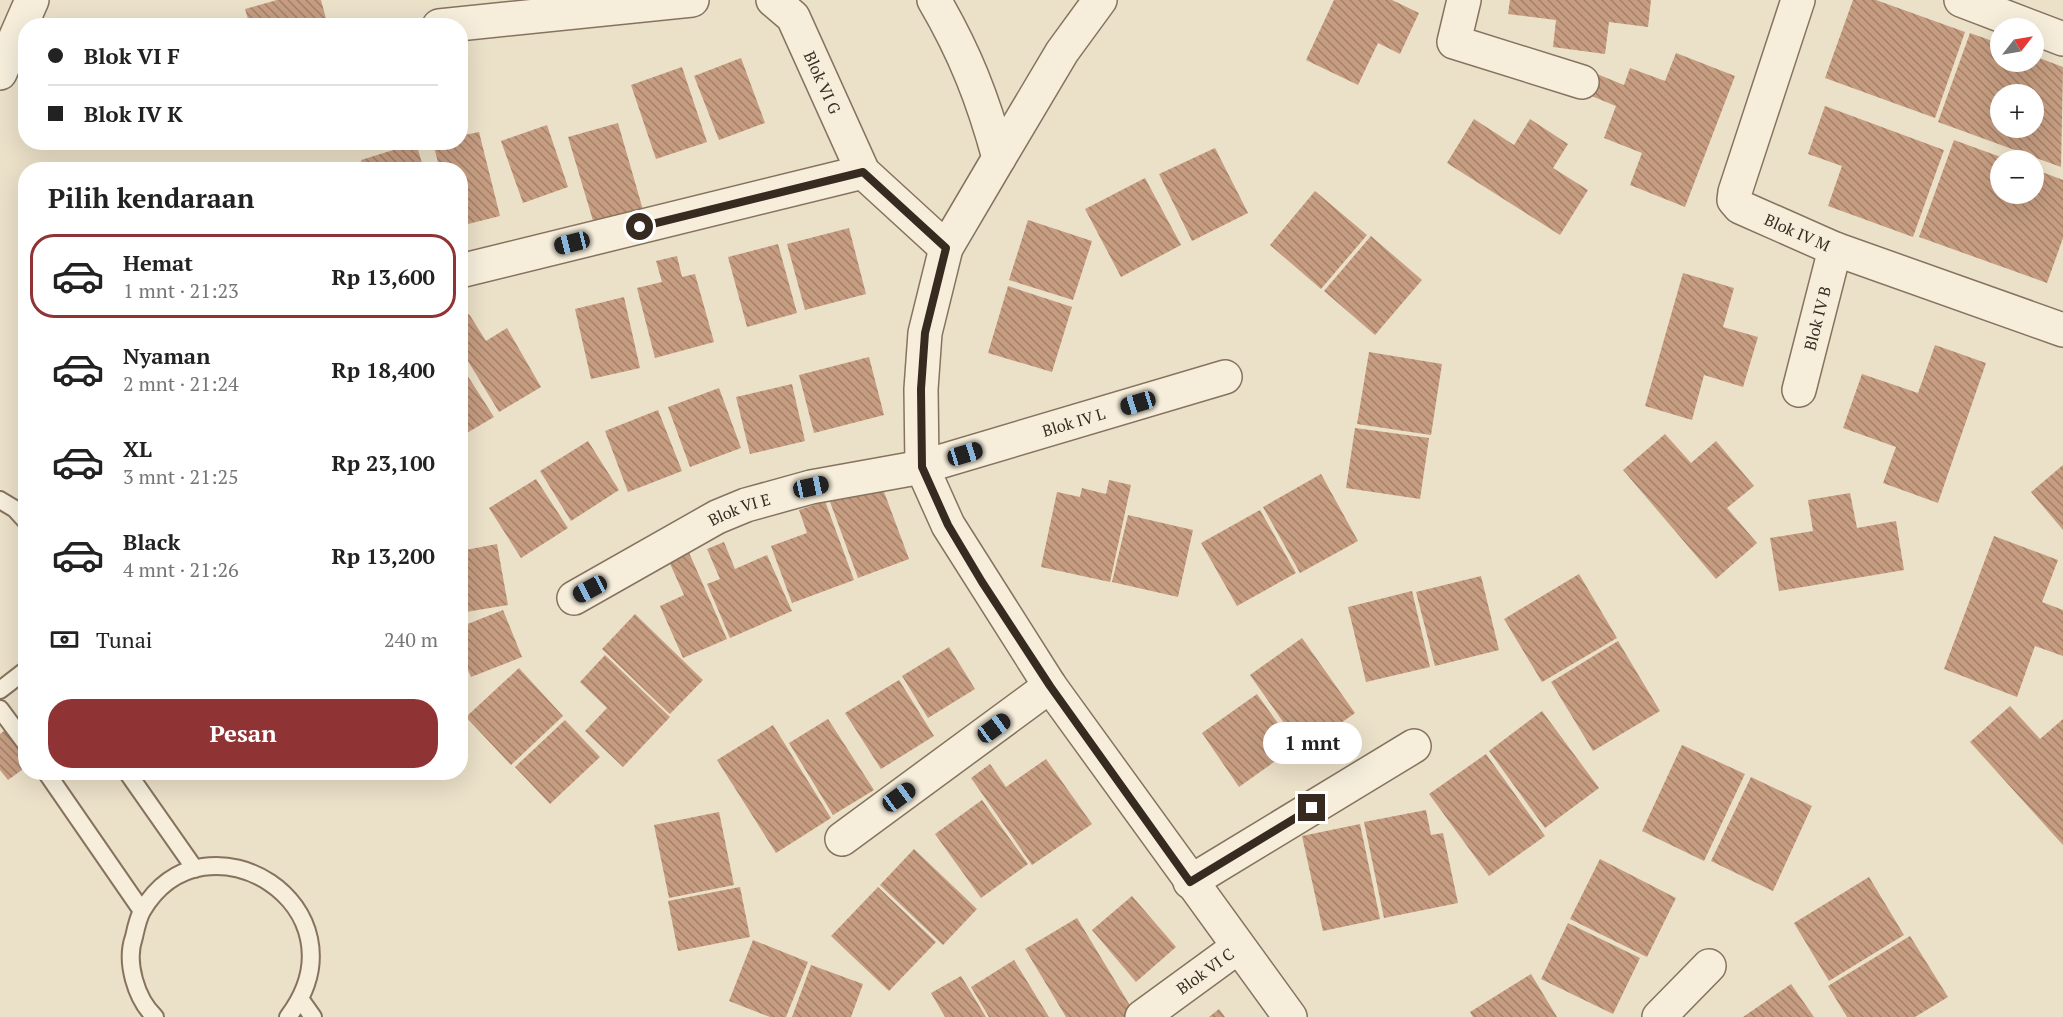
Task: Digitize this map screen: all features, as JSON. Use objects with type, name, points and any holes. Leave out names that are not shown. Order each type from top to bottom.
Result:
[{"type":"street","points":[[24,18],[32,0]]},
{"type":"street","points":[[468,23],[692,0]]},
{"type":"street","name":"Blok VI G","points":[[773,0],[793,17],[863,172]]},
{"type":"street","points":[[934,0],[963,54],[982,97],[999,158]]},
{"type":"street","points":[[1100,0],[1062,52],[946,248],[925,333],[921,389],[922,467],[948,525],[1050,686],[1290,1017]]},
{"type":"street","points":[[1464,0],[1454,42],[1582,82]]},
{"type":"street","name":"Blok IV M","points":[[1798,0],[1734,200],[1740,207],[1835,249],[2063,330]]},
{"type":"street","points":[[1962,0],[2063,39]]},
{"type":"street","points":[[0,73],[18,32]]},
{"type":"street","points":[[468,269],[863,172],[946,248]]},
{"type":"street","name":"Blok IV B","points":[[1799,390],[1835,249]]},
{"type":"street","name":"Blok IV L","points":[[922,467],[1225,377]]},
{"type":"street","name":"Blok VI E","points":[[574,598],[717,517],[747,505],[811,487],[922,467]]},
{"type":"street","points":[[842,839],[1050,686]]},
{"type":"street","points":[[1190,882],[1414,746]]},
{"type":"street","name":"Blok VI C","points":[[1142,1017],[1238,947]]},
{"type":"street","points":[[1659,1017],[1709,966]]},
{"type":"lane","points":[[0,500],[18,512]]},
{"type":"lane","points":[[0,690],[18,676]]},
{"type":"lane","points":[[0,708],[18,733]]},
{"type":"lane","points":[[52,780],[142,911]]},
{"type":"lane","points":[[133,780],[195,869]]},
{"type":"lane","points":[[155,1017],[148,1011],[133,979],[131,944],[142,911],[164,885],[195,869],[230,866],[264,876],[291,900],[308,931],[311,966],[301,1000],[288,1017]]},
{"type":"lane","points":[[301,1000],[313,1017]]},
{"type":"building","points":[[277,0],[321,0],[326,18],[248,18],[245,9]]},
{"type":"building","points":[[1334,0],[1392,0],[1419,13],[1400,54],[1378,43],[1358,85],[1306,60]]},
{"type":"building","points":[[1510,0],[1651,0],[1648,27],[1609,22],[1605,54],[1553,47],[1556,20],[1508,14]]},
{"type":"building","points":[[1853,0],[1876,0],[1965,32],[1935,118],[1825,78]]},
{"type":"building","points":[[1970,33],[1990,40],[1990,72],[2044,72],[2044,60],[2063,67],[2061,167],[2044,161],[2044,150],[2015,150],[1938,122]]},
{"type":"building","points":[[1676,53],[1735,76],[1685,207],[1630,185],[1642,153],[1604,138],[1616,106],[1589,95],[1597,74],[1624,85],[1630,68],[1665,81]]},
{"type":"building","points":[[741,58],[765,123],[719,140],[694,76]]},
{"type":"building","points":[[682,67],[707,142],[656,159],[631,85]]},
{"type":"building","points":[[1825,106],[1944,150],[1913,237],[1828,206],[1842,166],[1808,154]]},
{"type":"building","points":[[1474,119],[1514,145],[1530,119],[1568,144],[1553,168],[1588,190],[1560,235],[1447,163]]},
{"type":"building","points":[[618,123],[643,210],[594,224],[568,137]]},
{"type":"building","points":[[547,125],[568,187],[523,203],[501,141]]},
{"type":"building","points":[[479,132],[500,216],[468,224],[468,162],[438,162],[435,150],[468,150],[468,134]]},
{"type":"building","points":[[1954,140],[1990,153],[1990,204],[2044,204],[2044,173],[2063,180],[2063,238],[2047,283],[1919,237]]},
{"type":"building","points":[[1215,148],[1248,213],[1192,241],[1159,174]]},
{"type":"building","points":[[393,150],[418,150],[422,162],[362,162],[361,160]]},
{"type":"building","points":[[1145,178],[1181,245],[1121,277],[1085,209]]},
{"type":"building","points":[[1315,191],[1367,235],[1321,289],[1270,245]]},
{"type":"building","points":[[1028,220],[1092,241],[1073,300],[1009,280]]},
{"type":"building","points":[[849,228],[866,294],[805,310],[787,244]]},
{"type":"building","points":[[1371,236],[1422,280],[1375,335],[1324,291]]},
{"type":"building","points":[[778,244],[797,313],[747,327],[728,257]]},
{"type":"building","points":[[677,256],[682,277],[695,274],[714,342],[655,358],[637,288],[662,282],[656,261]]},
{"type":"building","points":[[1683,273],[1734,288],[1723,327],[1758,337],[1743,387],[1704,375],[1692,420],[1645,406]]},
{"type":"building","points":[[1008,286],[1072,307],[1052,372],[988,353]]},
{"type":"building","points":[[624,297],[640,368],[591,379],[575,309]]},
{"type":"building","points":[[468,315],[486,341],[507,328],[541,387],[499,412],[468,361]]},
{"type":"building","points":[[1935,345],[1986,363],[1938,503],[1883,483],[1896,447],[1843,428],[1862,374],[1918,393]]},
{"type":"building","points":[[1369,352],[1442,364],[1431,435],[1357,424]]},
{"type":"building","points":[[869,357],[884,415],[814,433],[799,375]]},
{"type":"building","points":[[468,376],[494,417],[468,432]]},
{"type":"building","points":[[792,384],[805,441],[750,454],[736,397]]},
{"type":"building","points":[[719,388],[741,448],[690,467],[668,407]]},
{"type":"building","points":[[658,410],[682,471],[628,492],[605,431]]},
{"type":"building","points":[[1355,428],[1429,438],[1420,499],[1346,488]]},
{"type":"building","points":[[1665,434],[1691,463],[1716,441],[1754,486],[1727,508],[1757,543],[1716,579],[1623,470]]},
{"type":"building","points":[[588,441],[619,490],[571,521],[540,471]]},
{"type":"building","points":[[2063,465],[2063,530],[2031,492]]},
{"type":"building","points":[[1321,474],[1358,541],[1300,573],[1263,507]]},
{"type":"building","points":[[536,479],[568,528],[521,558],[489,508]]},
{"type":"building","points":[[1109,480],[1131,485],[1110,582],[1041,567],[1057,492],[1080,497],[1082,488],[1106,494]]},
{"type":"building","points":[[880,481],[909,559],[858,578],[829,499]]},
{"type":"building","points":[[1850,493],[1857,528],[1896,521],[1904,570],[1779,591],[1770,538],[1813,531],[1808,500]]},
{"type":"building","points":[[825,501],[854,580],[792,603],[771,546],[807,533],[799,510]]},
{"type":"building","points":[[1260,510],[1296,573],[1237,606],[1201,543]]},
{"type":"building","points":[[1128,515],[1193,530],[1178,597],[1112,582]]},
{"type":"building","points":[[1994,536],[2058,560],[2042,602],[2063,610],[2063,656],[2035,646],[2017,697],[1944,669]]},
{"type":"building","points":[[724,542],[735,569],[767,555],[792,611],[730,638],[707,584],[720,579],[707,549]]},
{"type":"building","points":[[497,544],[508,605],[468,612],[468,549]]},
{"type":"building","points":[[687,548],[727,639],[683,658],[660,606],[684,595],[667,557]]},
{"type":"building","points":[[1579,574],[1617,638],[1542,682],[1504,619]]},
{"type":"building","points":[[1481,576],[1499,650],[1435,666],[1416,592]]},
{"type":"building","points":[[1412,591],[1430,667],[1366,682],[1348,607]]},
{"type":"building","points":[[503,610],[522,657],[471,677],[468,670],[468,624]]},
{"type":"building","points":[[635,614],[703,680],[670,714],[602,649]]},
{"type":"building","points":[[1302,638],[1355,713],[1303,750],[1250,675]]},
{"type":"building","points":[[1618,641],[1660,711],[1593,751],[1551,682]]},
{"type":"building","points":[[949,647],[975,689],[928,718],[902,676]]},
{"type":"building","points":[[605,655],[670,717],[623,767],[585,731],[607,708],[580,682]]},
{"type":"building","points":[[519,668],[563,716],[511,765],[468,719],[468,715]]},
{"type":"building","points":[[899,680],[934,736],[881,769],[845,713]]},
{"type":"building","points":[[1257,694],[1295,747],[1239,787],[1202,733]]},
{"type":"building","points":[[2010,706],[2040,739],[2063,719],[2063,845],[1970,742]]},
{"type":"building","points":[[1542,711],[1599,788],[1545,828],[1489,751]]},
{"type":"building","points":[[828,719],[874,790],[833,815],[789,743]]},
{"type":"building","points":[[565,720],[600,757],[550,804],[515,767]]},
{"type":"building","points":[[18,721],[18,773],[8,780],[0,770],[0,734]]},
{"type":"building","points":[[773,725],[831,818],[776,853],[717,760]]},
{"type":"building","points":[[1682,745],[1745,774],[1704,861],[1642,831]]},
{"type":"building","points":[[1486,754],[1545,836],[1489,876],[1429,794]]},
{"type":"building","points":[[1046,759],[1092,824],[1032,865],[971,778],[990,764],[1006,787]]},
{"type":"building","points":[[1751,777],[1812,806],[1773,891],[1711,861]]},
{"type":"building","points":[[982,800],[1028,864],[981,898],[935,834]]},
{"type":"building","points":[[1426,810],[1431,835],[1443,833],[1458,903],[1384,918],[1364,822]]},
{"type":"building","points":[[719,812],[734,885],[669,898],[654,825]]},
{"type":"building","points":[[1360,824],[1380,919],[1323,931],[1302,836]]},
{"type":"building","points":[[914,849],[977,909],[943,945],[880,885]]},
{"type":"building","points":[[1600,859],[1676,898],[1647,957],[1570,919]]},
{"type":"building","points":[[1869,877],[1904,935],[1829,981],[1794,923]]},
{"type":"building","points":[[740,887],[750,937],[678,951],[668,901]]},
{"type":"building","points":[[878,887],[936,942],[889,991],[831,936]]},
{"type":"building","points":[[1132,896],[1176,947],[1136,982],[1092,930]]},
{"type":"building","points":[[1077,918],[1134,1012],[1126,1017],[1066,1017],[1025,949]]},
{"type":"building","points":[[1568,923],[1640,958],[1613,1014],[1541,979]]},
{"type":"building","points":[[1910,936],[1948,997],[1915,1017],[1847,1017],[1828,986]]},
{"type":"building","points":[[753,940],[808,962],[786,1017],[770,1017],[729,1001]]},
{"type":"building","points":[[1014,960],[1049,1017],[989,1017],[971,987]]},
{"type":"building","points":[[811,965],[863,984],[851,1017],[792,1017]]},
{"type":"building","points":[[1531,974],[1557,1017],[1473,1017],[1470,1012]]},
{"type":"building","points":[[961,976],[986,1017],[945,1017],[931,993]]},
{"type":"building","points":[[1791,984],[1814,1017],[1743,1017]]},
{"type":"building","points":[[1219,1009],[1225,1017],[1209,1017]]},
{"type":"route","points":[[640,227],[863,172],[946,248],[925,333],[921,389],[922,467],[948,525],[1050,686],[1190,882],[1312,808]]}]
